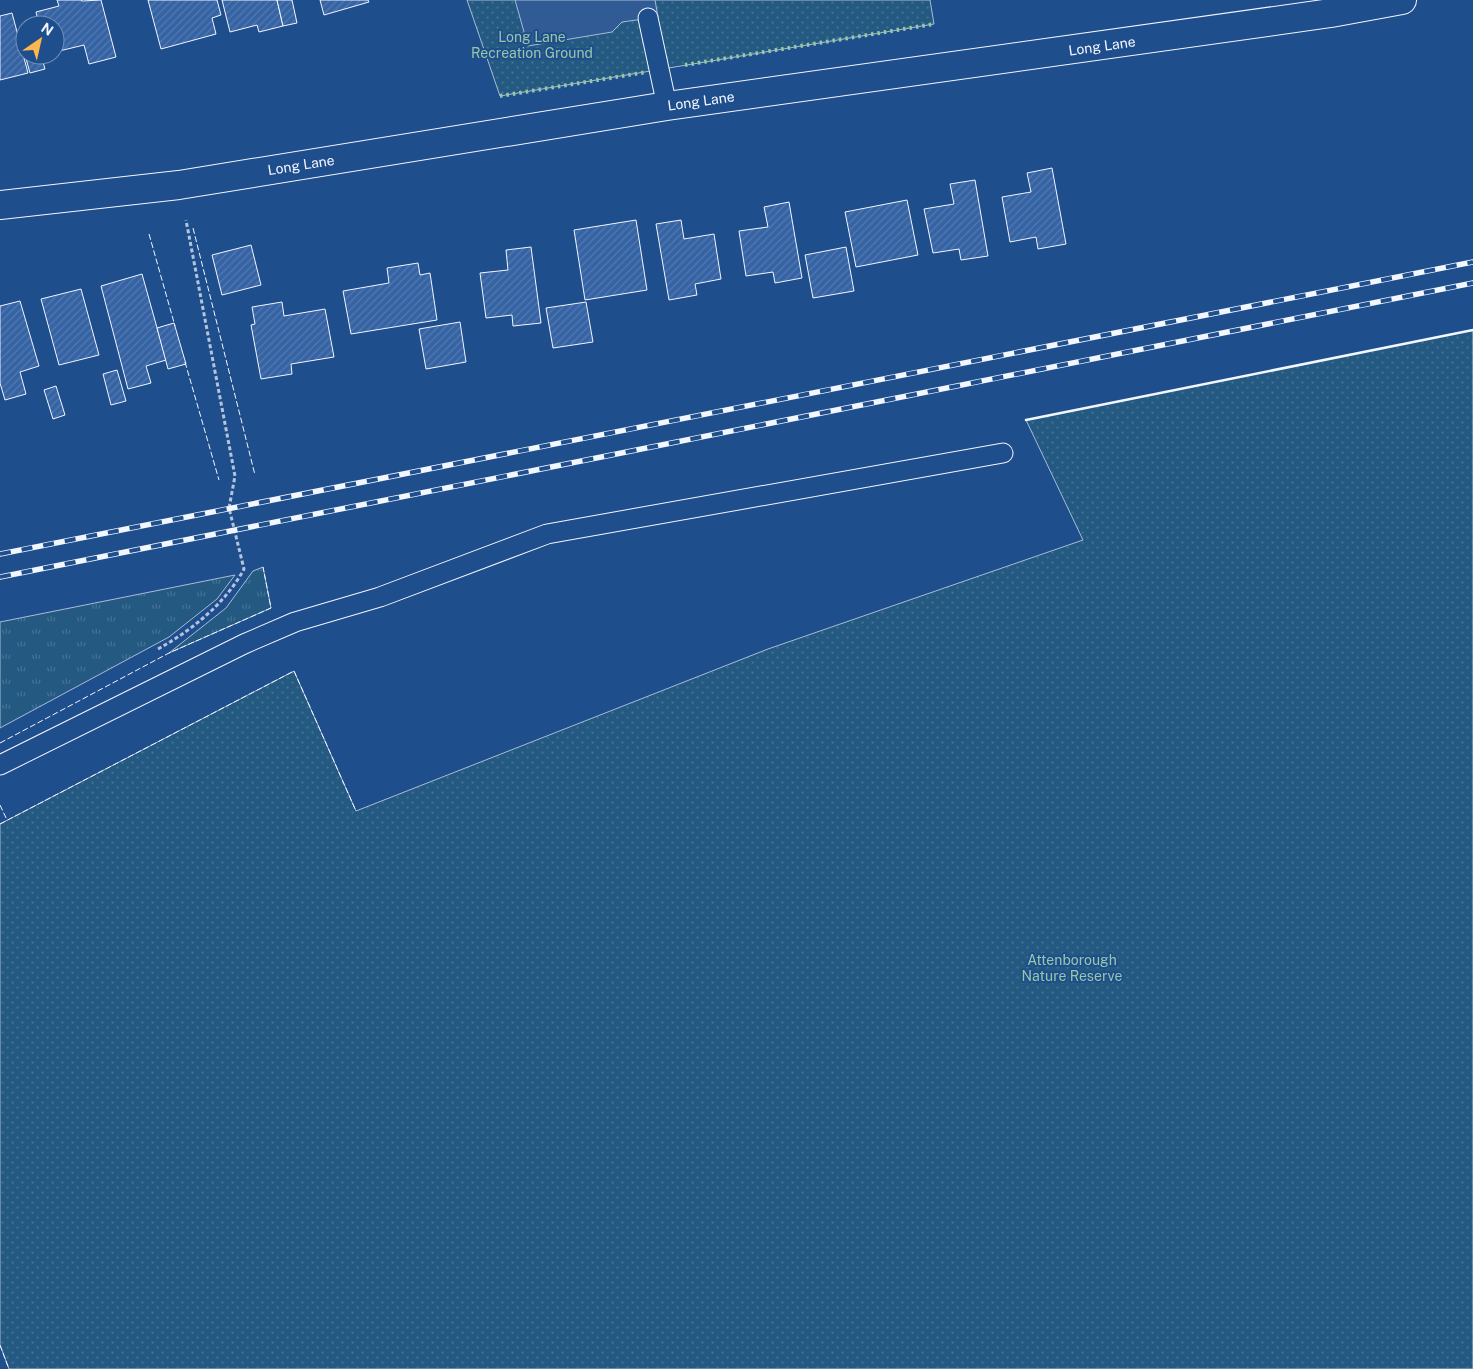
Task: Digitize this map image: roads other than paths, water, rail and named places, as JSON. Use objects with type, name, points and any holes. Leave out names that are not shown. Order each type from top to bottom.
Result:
[{"type":"street","name":"Long Lane","points":[[0,205],[179,185],[667,106],[1312,16],[1402,0]]},
{"type":"lane","points":[[648,18],[667,106]]},
{"type":"lane","points":[[0,765],[244,644],[295,622],[380,597],[547,534],[1003,453]]},
{"type":"railway","points":[[0,554],[1473,262]]},
{"type":"railway","points":[[0,577],[1473,283]]},
{"type":"park label","name":"Long Lane Recreation Ground","points":[[532,46]]},
{"type":"park label","name":"Attenborough Nature Reserve","points":[[1072,968]]}]
